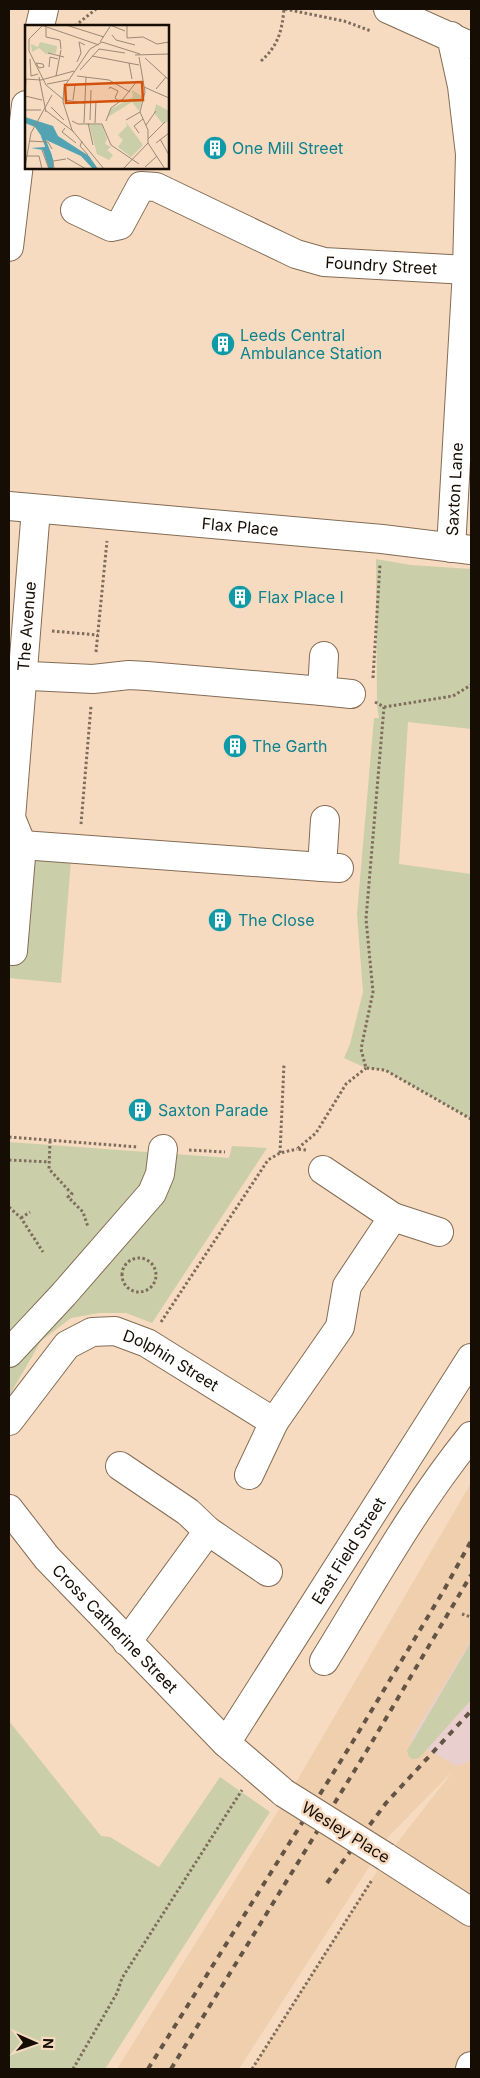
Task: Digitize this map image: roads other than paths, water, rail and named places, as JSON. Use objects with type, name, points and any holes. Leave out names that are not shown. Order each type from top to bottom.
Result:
[{"type":"main road","points":[[40,25],[44,9]]},
{"type":"main road","points":[[388,9],[461,41]]},
{"type":"main road","name":"Saxton Lane","points":[[461,41],[462,86],[471,153],[461,549]]},
{"type":"main road","points":[[9,247],[20,114]]},
{"type":"main road","name":"Foundry Street","points":[[75,210],[111,227],[120,225],[141,186],[156,186],[296,254],[324,262],[467,270]]},
{"type":"main road","name":"Flax Place","points":[[9,506],[382,539],[461,549]]},
{"type":"main road","name":"The Avenue","points":[[12,951],[21,854],[10,818],[16,675],[36,509]]},
{"type":"main road","points":[[322,691],[324,656]]},
{"type":"main road","points":[[16,675],[93,679],[129,675],[322,691],[365,691]]},
{"type":"main road","points":[[21,854],[331,867],[325,820]]},
{"type":"main road","points":[[9,1353],[152,1193],[160,1174],[163,1148]]},
{"type":"main road","points":[[323,1170],[393,1217],[439,1232]]},
{"type":"main road","points":[[249,1475],[274,1422],[340,1327],[347,1286],[393,1217]]},
{"type":"main road","name":"Dolphin Street","points":[[9,1421],[66,1345],[92,1332],[115,1331],[147,1343],[274,1422]]},
{"type":"main road","name":"East Field Street","points":[[226,1744],[471,1358]]},
{"type":"main road","points":[[324,1661],[419,1508],[449,1463],[471,1436]]},
{"type":"main road","points":[[120,1466],[188,1512],[208,1531],[268,1572]]},
{"type":"main road","name":"Cross Catherine Street","points":[[9,1508],[46,1558],[226,1744]]},
{"type":"main road","points":[[127,1642],[208,1531]]},
{"type":"main road","name":"Wesley Place","points":[[226,1744],[284,1793],[471,1912]]},
{"type":"railway","points":[[148,2069],[352,1743],[444,1590],[471,1541]]},
{"type":"railway","points":[[171,2069],[366,1752],[471,1575]]},
{"type":"railway","points":[[327,1883],[386,1803],[471,1711]]},
{"type":"place","name":"One Mill Street","points":[[215,148]]},
{"type":"place","name":"Leeds Central Ambulance Station","points":[[223,344]]},
{"type":"place","name":"Flax Place I","points":[[240,597]]},
{"type":"place","name":"The Garth","points":[[235,746]]},
{"type":"place","name":"The Close","points":[[220,920]]},
{"type":"place","name":"Saxton Parade","points":[[140,1110]]}]
